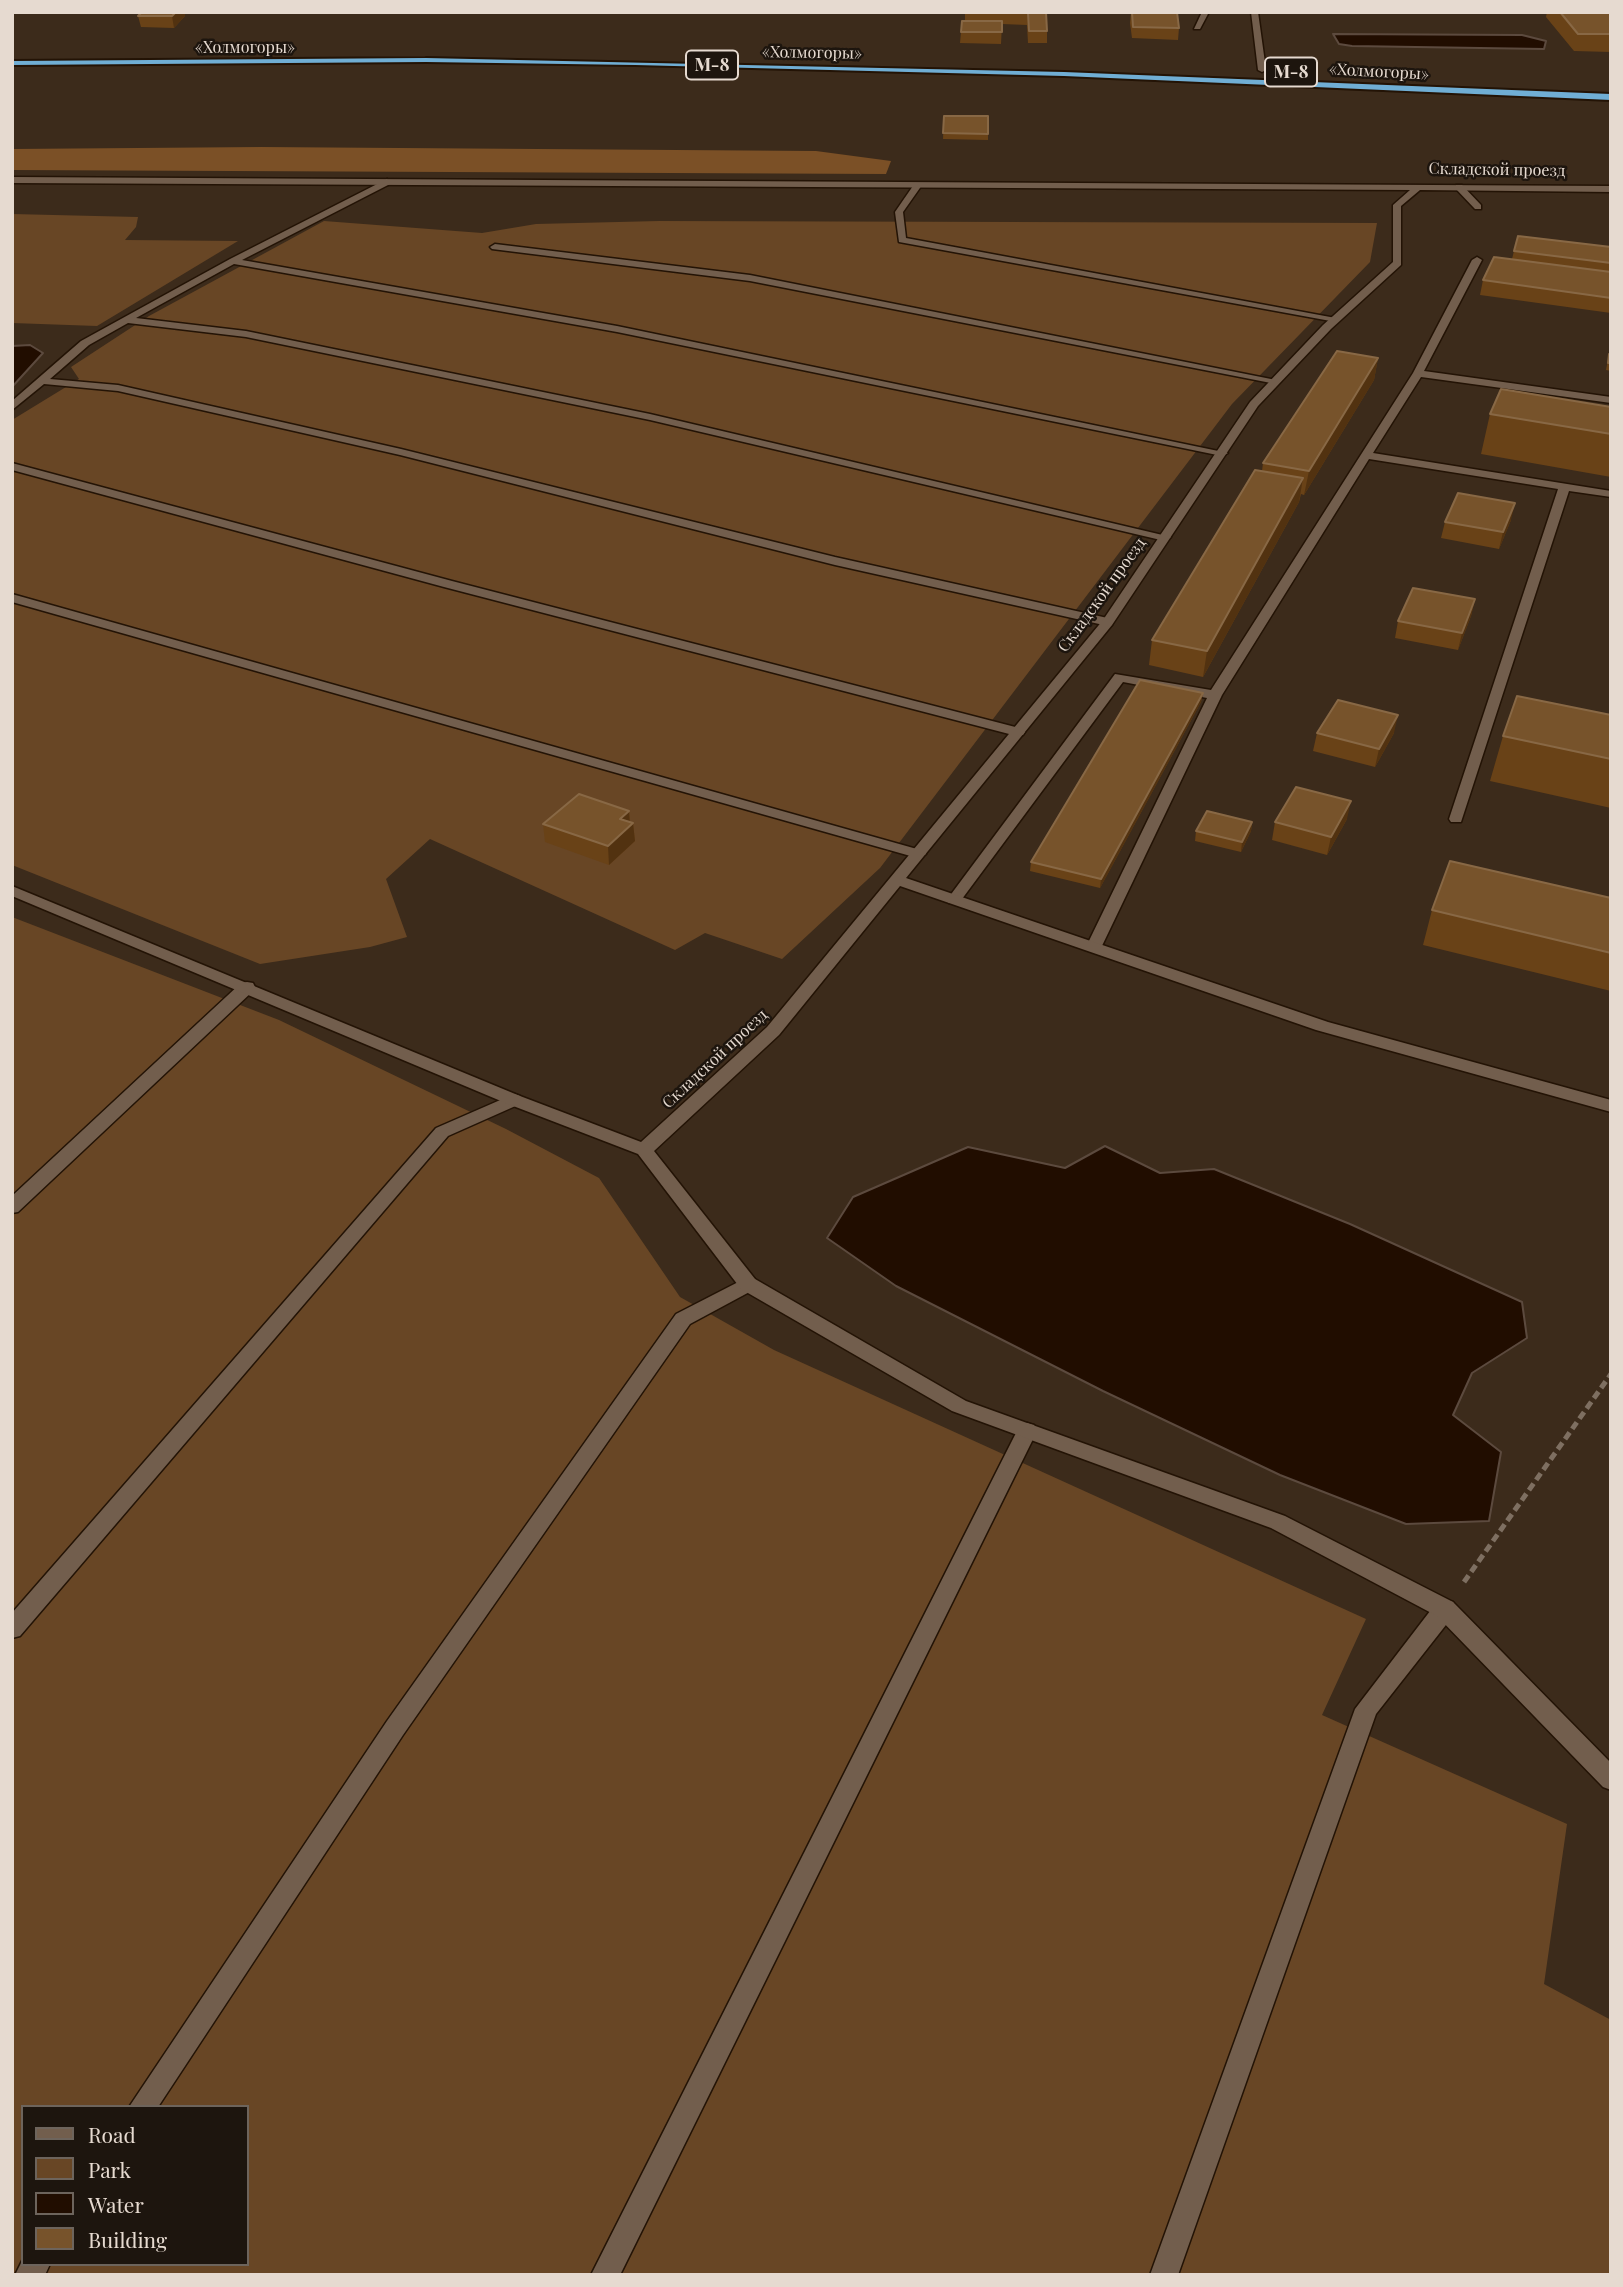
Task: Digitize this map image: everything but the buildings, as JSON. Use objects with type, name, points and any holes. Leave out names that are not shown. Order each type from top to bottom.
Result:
[{"type":"highway","name":"«Холмогоры»","points":[[12,54],[456,51],[849,58]]},
{"type":"highway","name":"«Холмогоры»","points":[[12,63],[412,60],[635,63],[1132,76],[1611,97]]},
{"type":"highway","points":[[999,61],[1109,65]]},
{"type":"highway","name":"М-8","points":[[1252,70],[1274,71]]},
{"type":"street","points":[[1197,27],[1206,12]]},
{"type":"street","points":[[1254,12],[1262,70]]},
{"type":"street","points":[[12,180],[1418,187]]},
{"type":"street","points":[[12,407],[85,343],[233,261],[387,182]]},
{"type":"street","points":[[918,185],[899,212],[902,240],[1336,319]]},
{"type":"street","name":"Складской проезд","points":[[644,1150],[773,1031],[1108,622],[1254,404],[1336,319],[1398,263],[1397,205],[1418,187],[1611,189]]},
{"type":"street","points":[[1459,187],[1478,207]]},
{"type":"street","points":[[495,247],[750,278],[1276,381]]},
{"type":"street","points":[[1094,947],[1215,695],[1418,373],[1477,260]]},
{"type":"street","points":[[233,261],[617,329],[1222,453]]},
{"type":"street","points":[[124,320],[246,334],[482,382],[664,420],[1165,537]]},
{"type":"street","points":[[1418,373],[1611,400]]},
{"type":"street","points":[[41,381],[118,387],[401,452],[835,561],[1108,622]]},
{"type":"street","points":[[1367,456],[1611,494]]},
{"type":"street","points":[[12,466],[448,584],[1018,732]]},
{"type":"street","points":[[1455,819],[1564,486]]},
{"type":"street","points":[[12,598],[919,854]]},
{"type":"street","points":[[954,900],[1120,677],[1215,695]]},
{"type":"street","points":[[897,880],[1322,1026],[1611,1106]]},
{"type":"street","points":[[12,890],[514,1100],[644,1150],[748,1284],[959,1406],[1278,1522],[1445,1609],[1611,1779]]},
{"type":"street","points":[[12,1207],[247,987]]},
{"type":"street","points":[[12,1629],[442,1132],[514,1100]]},
{"type":"street","points":[[143,2105],[395,1728],[683,1319],[748,1284]]},
{"type":"street","points":[[605,2275],[1027,1431]]},
{"type":"street","points":[[1164,2275],[1366,1709],[1445,1609]]},
{"type":"path","points":[[1445,1609],[1611,1374]]},
{"type":"green space","points":[[12,214],[138,217],[136,227],[125,240],[238,241],[97,326],[12,323]]},
{"type":"green space","points":[[324,221],[482,233],[536,224],[659,221],[1377,223],[1370,262],[1232,404],[880,868],[782,959],[705,933],[675,950],[430,839],[386,879],[407,937],[370,947],[260,964],[12,865],[12,420],[79,379],[71,367],[149,316]]},
{"type":"green space","points":[[12,917],[279,1020],[506,1129],[599,1178],[680,1297],[774,1350],[1366,1619],[1322,1715],[1567,1824],[1544,1984],[1611,2020],[1611,2275],[12,2275]]},
{"type":"shaded area","points":[[261,147],[816,151],[891,161],[886,174],[12,170],[12,149]]},
{"type":"water","points":[[1333,34],[1522,35],[1546,41],[1544,49],[1352,46],[1339,44]]},
{"type":"water","points":[[30,345],[43,353],[12,387],[12,346]]},
{"type":"water","points":[[1105,1146],[1160,1173],[1214,1169],[1350,1224],[1522,1302],[1527,1338],[1472,1373],[1453,1415],[1501,1452],[1489,1521],[1406,1524],[1280,1475],[1103,1391],[896,1286],[827,1238],[853,1197],[968,1147],[1065,1168]]}]
